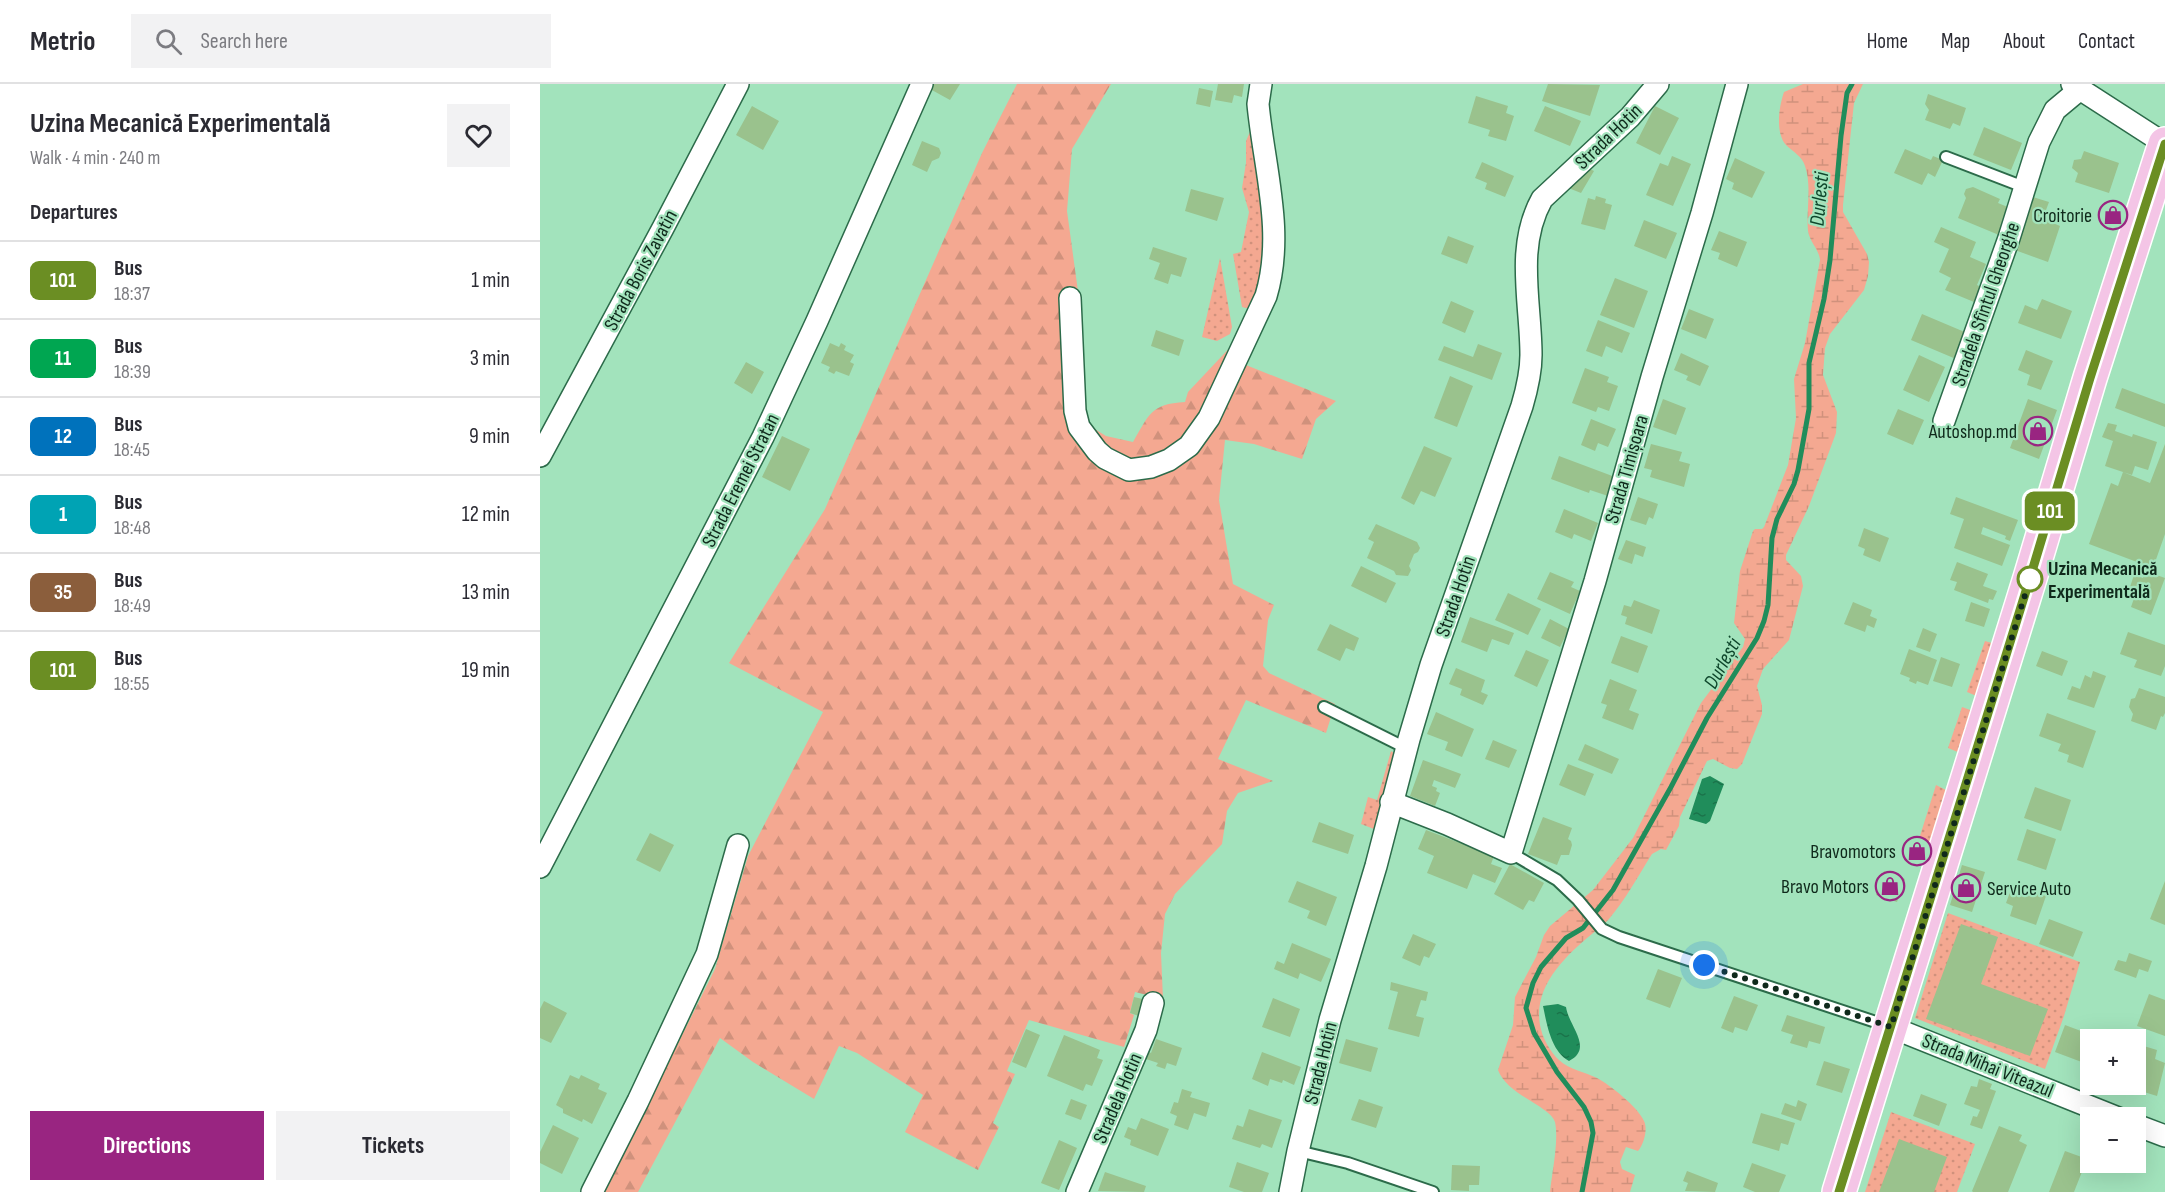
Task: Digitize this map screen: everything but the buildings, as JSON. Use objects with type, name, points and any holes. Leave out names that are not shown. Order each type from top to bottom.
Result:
[{"type":"main road","points":[[1839,1192],[2087,387],[2165,144]]},
{"type":"street","name":"Strada Boris Zavatin","points":[[540,456],[738,84]]},
{"type":"street","name":"Strada Eremei Stratan","points":[[540,867],[763,437],[922,84]]},
{"type":"street","points":[[1070,298],[1075,411],[1079,427],[1097,451],[1105,458],[1129,470],[1151,467],[1169,460],[1189,446],[1209,418],[1266,296],[1272,276],[1275,257],[1272,203],[1258,104],[1261,84]]},
{"type":"street","name":"Strada Hotin","points":[[1290,1192],[1330,1020],[1376,866],[1406,748],[1431,665],[1529,383],[1531,350],[1526,263],[1529,232],[1534,213],[1542,199],[1630,117],[1659,84]]},
{"type":"street","name":"Strada Timișoara","points":[[1511,853],[1595,580],[1652,377],[1702,213],[1737,84]]},
{"type":"street","points":[[2075,87],[2165,144]]},
{"type":"street","name":"Stradela Sfîntul Gheorghe","points":[[1944,421],[2010,238],[2039,142],[2055,110],[2075,87]]},
{"type":"street","points":[[1391,802],[1511,853]]},
{"type":"street","points":[[592,1192],[638,1101],[707,954],[738,845]]},
{"type":"street","name":"Stradela Hotin","points":[[1077,1192],[1146,1030],[1153,1003]]},
{"type":"street","name":"Strada Mihai Viteazul","points":[[1891,1027],[2091,1107]]},
{"type":"street","points":[[2146,1129],[2165,1136]]},
{"type":"lane","points":[[1946,158],[2024,187]]},
{"type":"lane","points":[[1324,707],[1406,748]]},
{"type":"lane","points":[[1511,853],[1557,880],[1582,904],[1602,929],[1619,937],[1891,1027]]},
{"type":"lane","points":[[1298,1151],[1348,1163],[1432,1192]]},
{"type":"green space","points":[[1017,84],[1111,84],[1072,149],[1067,211],[1080,306],[1085,423],[1106,436],[1133,442],[1147,418],[1157,408],[1185,402],[1188,392],[1237,340],[1233,358],[1336,401],[1316,419],[1302,459],[1254,444],[1225,440],[1219,500],[1233,584],[1274,605],[1268,620],[1263,666],[1269,673],[1335,704],[1326,733],[1246,700],[1218,759],[1273,781],[1238,793],[1227,811],[1222,844],[1175,894],[1165,914],[1161,953],[1163,999],[1135,992],[1130,1013],[1134,1015],[1124,1047],[1029,1020],[1007,1071],[1015,1074],[993,1123],[999,1127],[978,1170],[905,1132],[923,1095],[857,1053],[839,1046],[814,1099],[753,1062],[720,1038],[638,1192],[604,1192],[715,969],[748,856],[823,712],[729,663],[825,509],[982,153]]},
{"type":"green space","points":[[1803,84],[1863,84],[1854,103],[1843,212],[1867,254],[1869,262],[1864,290],[1830,334],[1825,348],[1823,375],[1837,412],[1836,433],[1809,506],[1786,555],[1786,560],[1801,576],[1803,586],[1789,640],[1763,669],[1757,686],[1762,714],[1742,764],[1737,769],[1713,759],[1707,761],[1666,850],[1661,849],[1652,854],[1607,921],[1562,962],[1546,985],[1539,1011],[1540,1025],[1553,1053],[1568,1066],[1597,1078],[1616,1091],[1641,1115],[1646,1128],[1644,1141],[1638,1151],[1626,1147],[1620,1162],[1622,1169],[1635,1175],[1630,1192],[1550,1192],[1556,1147],[1555,1122],[1545,1111],[1510,1086],[1498,1070],[1513,1025],[1515,997],[1536,957],[1544,935],[1550,926],[1593,890],[1633,838],[1701,703],[1743,647],[1745,639],[1734,623],[1740,571],[1753,531],[1764,527],[1788,465],[1796,418],[1794,379],[1805,343],[1820,260],[1808,231],[1808,182],[1805,166],[1800,157],[1786,145],[1779,127],[1784,92]]},
{"type":"green space","points":[[1252,100],[1269,278],[1250,309],[1242,307],[1233,254],[1241,252],[1249,212],[1242,188],[1246,163],[1246,141],[1252,127]]},
{"type":"green space","points":[[1220,258],[1232,327],[1230,334],[1217,341],[1202,337]]},
{"type":"green space","points":[[1985,641],[1995,644],[1979,697],[1967,692]]},
{"type":"green space","points":[[1962,707],[1973,711],[1960,753],[1948,748]]},
{"type":"green space","points":[[1391,751],[1398,756],[1379,831],[1361,824],[1368,797],[1377,800]]},
{"type":"green space","points":[[1936,785],[1948,791],[1931,843],[1919,839]]},
{"type":"green space","points":[[1948,913],[2080,962],[2045,1069],[1915,1018]]},
{"type":"green space","points":[[1891,1112],[1975,1144],[1957,1192],[1865,1192]]},
{"type":"water","points":[[1710,776],[1724,784],[1710,821],[1706,824],[1689,819],[1702,779]]},
{"type":"water","points":[[1558,1004],[1566,1007],[1580,1043],[1580,1050],[1569,1061],[1563,1057],[1554,1044],[1543,1006]]},
{"type":"waterway","name":"Durlești","points":[[1582,1192],[1593,1133],[1591,1122],[1584,1107],[1557,1072],[1534,1033],[1526,1008],[1533,983],[1541,967],[1566,938],[1583,928],[1613,890],[1707,718],[1757,638],[1764,621],[1768,605],[1772,538],[1777,519],[1794,484],[1809,409],[1809,363],[1824,299],[1830,260],[1841,136],[1847,93],[1852,84]]},
{"type":"bus line","name":"101","points":[[1839,1192],[2090,378],[2165,144]]},
{"type":"place","name":"Croitorie","points":[[2113,215]]},
{"type":"place","name":"Autoshop.md","points":[[2038,431]]},
{"type":"place","name":"Uzina Mecanică Experimentală","points":[[2030,579]]},
{"type":"place","name":"Bravomotors","points":[[1917,851]]},
{"type":"place","name":"Bravo Motors","points":[[1890,886]]},
{"type":"place","name":"Service Auto","points":[[1966,888]]},
{"type":"route","points":[[1704,965],[1891,1027],[2030,579]]}]
